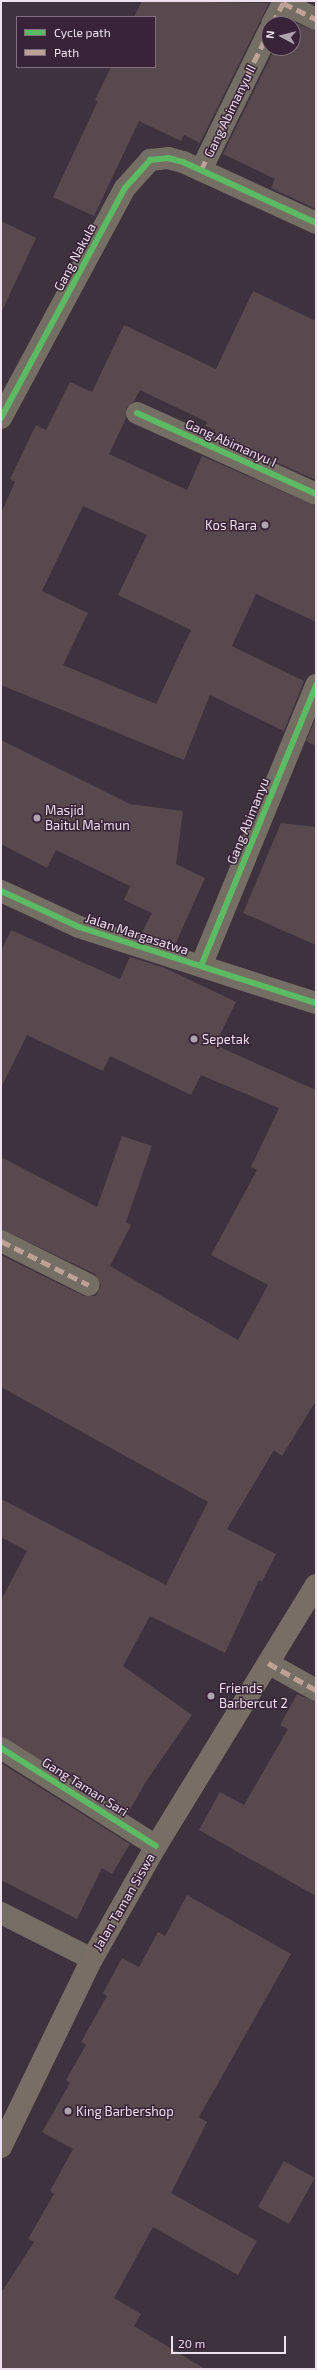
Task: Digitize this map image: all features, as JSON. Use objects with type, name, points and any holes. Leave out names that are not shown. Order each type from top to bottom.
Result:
[{"type":"main road","name":"Jalan Taman Siswa","points":[[1,2147],[92,1959],[156,1846],[316,1585]]},
{"type":"street","points":[[276,16],[283,3],[316,19]]},
{"type":"street","name":"Gang Abimanyu II","points":[[201,170],[261,47]]},
{"type":"street","name":"Gang Nakula","points":[[1,418],[121,195],[138,170],[150,160],[168,158],[201,170],[316,223]]},
{"type":"street","name":"Gang Abimanyu I","points":[[137,413],[316,494]]},
{"type":"street","name":"Gang Abimanyu","points":[[201,966],[316,684]]},
{"type":"street","name":"Jalan Margasatwa","points":[[1,891],[78,927],[316,1003]]},
{"type":"street","points":[[1,1241],[89,1285]]},
{"type":"street","points":[[268,1663],[316,1690]]},
{"type":"street","name":"Gang Taman Sari","points":[[1,1748],[156,1846]]},
{"type":"street","points":[[1,1913],[92,1959]]},
{"type":"building","points":[[142,1],[269,3],[263,16],[261,16],[261,19],[200,143],[184,135],[181,141],[139,121],[94,216],[53,197],[98,101],[95,100],[111,68],[156,68],[156,16],[134,16]]},
{"type":"building","points":[[301,25],[316,31],[316,209],[271,188],[275,179],[223,154],[271,56],[301,56]]},
{"type":"building","points":[[1,221],[36,238],[1,313]]},
{"type":"building","points":[[253,291],[316,321],[316,480],[213,434],[215,430],[205,426],[207,422],[140,390],[134,401],[126,408],[126,418],[109,454],[187,490],[202,456],[316,506],[316,622],[256,594],[232,646],[304,681],[284,731],[210,695],[184,760],[1,685],[1,513],[15,482],[10,479],[36,425],[46,430],[70,382],[92,392],[124,325],[216,369]],"holes":[[[83,506],[147,535],[118,595],[191,630],[156,704],[63,665],[88,613],[42,591]]]},
{"type":"building","points":[[316,718],[316,746],[306,741]]},
{"type":"building","points":[[1,740],[130,804],[183,811],[176,864],[205,878],[175,945],[141,934],[152,913],[124,900],[130,886],[56,850],[47,868],[1,844]]},
{"type":"building","points":[[281,823],[316,827],[316,945],[243,913]]},
{"type":"building","points":[[11,930],[120,979],[130,957],[165,968],[236,1002],[215,1045],[316,1090],[316,1401],[282,1456],[274,1450],[227,1529],[276,1554],[262,1582],[259,1580],[225,1653],[150,1616],[123,1666],[192,1715],[147,1780],[128,1813],[1,1736],[1,1600],[27,1551],[1,1537],[1,1499],[166,1585],[208,1502],[1,1387],[1,1255],[84,1296],[96,1296],[101,1285],[95,1274],[1,1229],[1,1157],[97,1207],[122,1136],[152,1146],[126,1222],[131,1225],[110,1266],[238,1340],[268,1285],[211,1255],[257,1170],[251,1167],[279,1108],[201,1075],[191,1095],[110,1056],[103,1071],[27,1035],[1,1088],[1,951]]},
{"type":"building","points":[[297,1694],[316,1702],[316,1896],[199,1830],[220,1792],[244,1805],[288,1729],[280,1725]]},
{"type":"building","points":[[1,1763],[130,1844],[112,1874],[102,1868],[77,1919],[1,1880]]},
{"type":"building","points":[[187,1895],[291,1954],[199,2117],[207,2122],[171,2193],[257,2241],[238,2275],[153,2227],[114,2298],[141,2314],[134,2326],[205,2369],[1,2369],[1,2293],[34,2242],[28,2239],[54,2194],[50,2191],[73,2149],[42,2132],[70,2083],[66,2080],[86,2045],[81,2042],[107,1996],[103,1993],[122,1958],[139,1967],[158,1932],[165,1936]]},
{"type":"building","points":[[284,2161],[315,2178],[289,2224],[258,2207]]},
{"type":"marked path","points":[[276,16],[283,3],[316,19]]},
{"type":"marked path","points":[[201,170],[261,47]]},
{"type":"marked path","points":[[1,1241],[89,1285]]},
{"type":"marked path","points":[[268,1663],[316,1690]]},
{"type":"cycle path","points":[[1,418],[125,188],[150,160],[168,158],[183,162],[316,223]]},
{"type":"cycle path","points":[[137,413],[316,494]]},
{"type":"cycle path","points":[[201,966],[316,685]]},
{"type":"cycle path","points":[[1,891],[79,927],[316,1003]]},
{"type":"cycle path","points":[[1,1748],[156,1846]]},
{"type":"place","name":"Kos Rara","points":[[265,525]]},
{"type":"place","name":"Masjid Baitul Ma'mun","points":[[37,818]]},
{"type":"place","name":"Sepetak","points":[[194,1039]]},
{"type":"place","name":"Friends Barbercut 2","points":[[211,1696]]},
{"type":"place","name":"King Barbershop","points":[[68,2111]]}]
